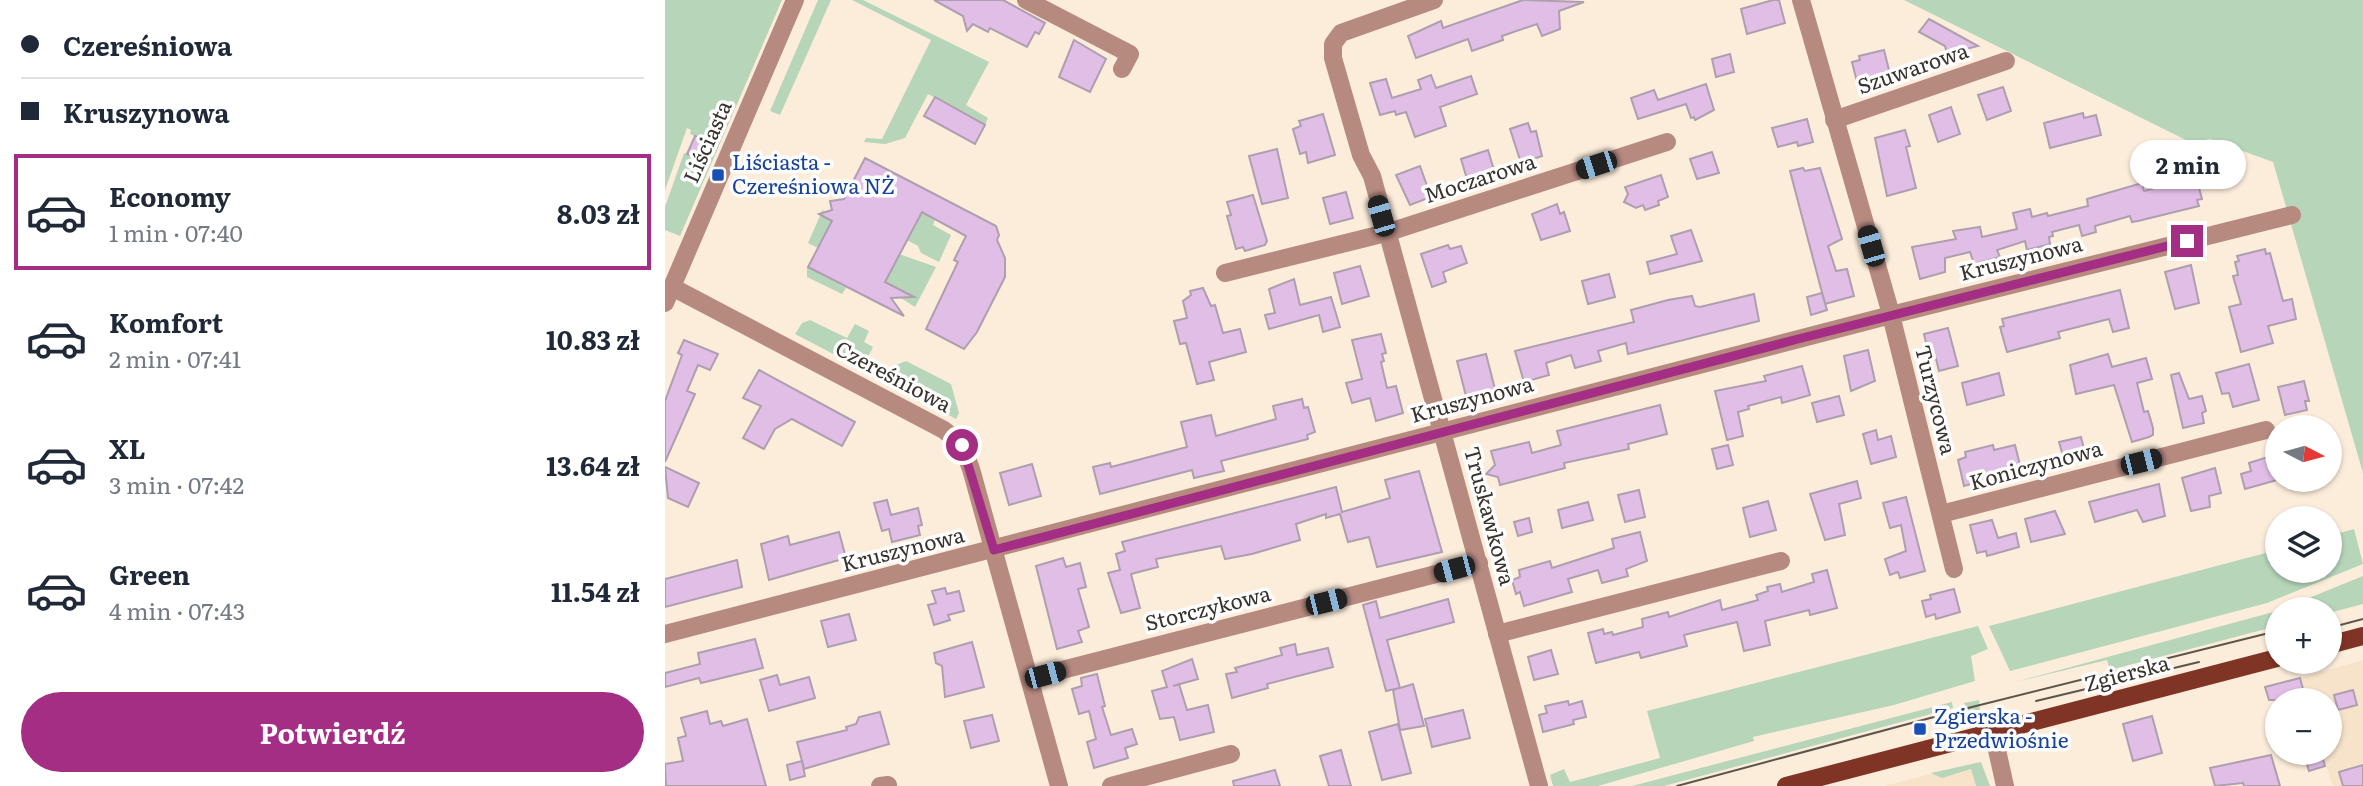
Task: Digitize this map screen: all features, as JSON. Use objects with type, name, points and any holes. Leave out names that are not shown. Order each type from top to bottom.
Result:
[{"type":"main road","points":[[2342,642],[2363,636]]},
{"type":"main road","name":"Zgierska","points":[[1786,786],[2265,661]]},
{"type":"street","name":"Liściasta","points":[[669,295],[795,0]]},
{"type":"street","points":[[1026,0],[1130,54],[1122,69]]},
{"type":"street","name":"Truskawkowa","points":[[1434,0],[1341,33],[1333,44],[1333,58],[1361,155],[1371,176],[1539,786]]},
{"type":"street","name":"Turzycowa","points":[[1801,0],[1891,315],[1954,569]]},
{"type":"street","name":"Szuwarowa","points":[[1834,120],[2006,61]]},
{"type":"street","name":"Moczarowa","points":[[1225,273],[1386,233],[1667,142]]},
{"type":"street","name":"Kruszynowa","points":[[665,634],[1891,315],[2292,215]]},
{"type":"street","name":"Czereśniowa","points":[[669,295],[953,435],[962,445],[1031,678],[1059,786]]},
{"type":"street","name":"Koniczynowa","points":[[1941,514],[2265,430]]},
{"type":"street","points":[[1497,634],[1781,561]]},
{"type":"street","name":"Storczykowa","points":[[1031,678],[1479,563]]},
{"type":"street","points":[[1993,732],[2005,786]]},
{"type":"street","points":[[1111,786],[1231,754]]},
{"type":"shaded area","points":[[2363,660],[2363,786],[2333,786],[2326,765],[2342,765],[2342,688],[2303,688],[2300,678],[2314,674],[2342,674],[2342,666]]},
{"type":"shaded area","points":[[1978,762],[1985,786],[1884,786]]},
{"type":"green space","points":[[665,0],[782,0],[680,236],[665,230],[665,207],[684,153],[703,161],[711,143],[690,134],[691,130],[687,128],[665,190]]},
{"type":"green space","points":[[818,0],[831,0],[780,115],[770,111]]},
{"type":"green space","points":[[852,0],[863,0],[989,62],[966,105],[988,118],[985,125],[928,94],[905,138],[885,144],[864,142],[866,138],[882,139],[931,40]]},
{"type":"green space","points":[[1904,0],[2363,0],[2363,473],[2273,162],[2210,139],[2192,143]]},
{"type":"green space","points":[[823,209],[825,217],[832,221],[863,271],[808,243]]},
{"type":"green space","points":[[922,212],[935,219],[933,225],[951,235],[939,262],[921,253],[918,246],[907,240]]},
{"type":"green space","points":[[899,254],[936,267],[915,307],[901,298],[899,289],[885,282]]},
{"type":"green space","points":[[807,267],[846,288],[842,294],[807,277]]},
{"type":"green space","points":[[810,320],[847,338],[855,324],[869,331],[864,342],[873,347],[862,369],[795,334],[802,323]]},
{"type":"green space","points":[[906,361],[951,384],[959,413],[956,419],[878,377],[881,371]]},
{"type":"green space","points":[[2354,529],[2363,564],[2342,573],[2342,532]]},
{"type":"green space","points":[[2265,553],[2265,583],[2316,583],[2282,597],[2265,597],[2265,604],[2010,671],[1989,626]]},
{"type":"green space","points":[[2363,576],[2363,604],[2342,610],[2342,597],[2311,597]]},
{"type":"green space","points":[[2265,614],[2265,629],[2110,670],[2107,660],[2015,682]]},
{"type":"green space","points":[[1978,626],[1988,649],[1971,656],[1975,681],[1894,705],[1753,737],[1754,741],[1598,786],[1553,786],[1550,775],[1564,769],[1570,782],[1660,758],[1647,711]]},
{"type":"green space","points":[[1979,700],[1981,721],[1969,727],[1964,703]]},
{"type":"green space","points":[[1952,702],[1953,708],[1664,786],[1632,786]]},
{"type":"green space","points":[[1981,762],[1990,786],[1976,786],[1971,769],[1942,778],[1931,773]]},
{"type":"building","points":[[934,0],[1003,0],[1045,23],[1039,34],[1035,32],[1027,47],[990,28],[988,32],[973,24],[967,31],[963,16]]},
{"type":"building","points":[[1523,0],[1584,2],[1559,11],[1560,29],[1542,36],[1537,24],[1502,36],[1503,40],[1472,51],[1468,39],[1416,58],[1408,36],[1441,21],[1443,28]]},
{"type":"building","points":[[1779,0],[1785,23],[1747,34],[1741,9]]},
{"type":"building","points":[[1929,19],[1978,46],[1947,54],[1945,46],[1919,32]]},
{"type":"building","points":[[1074,40],[1106,59],[1090,92],[1059,77]]},
{"type":"building","points":[[1884,50],[1891,78],[1858,86],[1852,62],[1860,60],[1859,56]]},
{"type":"building","points":[[1730,54],[1734,72],[1716,77],[1712,59]]},
{"type":"building","points":[[1431,75],[1436,88],[1471,76],[1477,94],[1440,107],[1446,126],[1415,137],[1406,112],[1396,115],[1395,111],[1380,115],[1370,83],[1386,79],[1392,98],[1421,89],[1418,80]]},
{"type":"building","points":[[1706,84],[1714,110],[1695,120],[1694,117],[1691,118],[1686,104],[1638,119],[1631,98],[1654,90],[1658,100]]},
{"type":"building","points":[[2003,87],[2011,111],[1987,120],[1978,95]]},
{"type":"building","points":[[935,97],[985,125],[975,144],[924,116]]},
{"type":"building","points":[[1951,107],[1960,134],[1938,142],[1929,115]]},
{"type":"building","points":[[2083,113],[2084,118],[2096,115],[2101,135],[2050,148],[2044,123]]},
{"type":"building","points":[[1323,114],[1335,155],[1308,163],[1306,152],[1300,154],[1293,129],[1301,126],[1299,121]]},
{"type":"building","points":[[1807,119],[1813,142],[1798,146],[1797,142],[1778,147],[1772,128]]},
{"type":"building","points":[[1528,123],[1531,132],[1536,131],[1542,156],[1521,163],[1510,129]]},
{"type":"building","points":[[1905,130],[1910,146],[1906,147],[1916,188],[1887,196],[1875,138]]},
{"type":"building","points":[[695,136],[711,143],[703,161],[687,154]]},
{"type":"building","points":[[1277,149],[1288,198],[1262,204],[1249,156]]},
{"type":"building","points":[[1488,150],[1494,170],[1467,179],[1461,159]]},
{"type":"building","points":[[1712,152],[1719,173],[1697,179],[1690,159]]},
{"type":"building","points":[[865,158],[996,226],[999,235],[997,240],[1005,258],[1005,277],[977,332],[964,349],[926,329],[958,262],[954,260],[966,236],[922,212],[885,282],[914,297],[891,298],[904,316],[808,267],[832,221],[819,214],[832,210],[830,201],[844,199]]},
{"type":"building","points":[[1420,166],[1431,197],[1410,205],[1396,175]]},
{"type":"building","points":[[1803,168],[1805,171],[1820,168],[1842,239],[1828,246],[1836,271],[1847,269],[1854,296],[1825,304],[1790,171]]},
{"type":"building","points":[[1661,175],[1668,197],[1658,201],[1659,205],[1645,210],[1643,205],[1636,208],[1624,202],[1628,194],[1625,187]]},
{"type":"building","points":[[2196,177],[2202,199],[2197,200],[2199,206],[2132,222],[2130,216],[2095,226],[2096,232],[2082,236],[2079,225],[2052,232],[2053,236],[2049,237],[2050,244],[2027,250],[2025,241],[1997,250],[2000,257],[1974,264],[1970,252],[1945,258],[1945,272],[1920,279],[1912,247],[1956,239],[1953,231],[1980,227],[1982,237],[2017,229],[2013,213],[2030,209],[2032,217],[2047,213],[2048,216],[2088,206],[2087,199],[2142,183],[2144,191]]},
{"type":"building","points":[[1346,192],[1353,218],[1330,224],[1323,198]]},
{"type":"building","points":[[1253,195],[1267,241],[1265,245],[1245,251],[1243,247],[1236,249],[1227,216],[1231,215],[1227,202]]},
{"type":"building","points":[[1557,204],[1560,214],[1564,212],[1570,231],[1541,240],[1532,214]]},
{"type":"building","points":[[1691,230],[1702,261],[1650,274],[1647,262],[1677,254],[1671,236]]},
{"type":"building","points":[[1448,245],[1450,249],[1461,246],[1467,263],[1443,272],[1446,282],[1432,287],[1421,254]]},
{"type":"building","points":[[2265,249],[2266,254],[2270,253],[2283,301],[2292,299],[2296,319],[2268,326],[2273,343],[2241,352],[2229,307],[2241,304],[2233,276],[2238,275],[2235,262],[2239,261],[2237,256]]},
{"type":"building","points":[[2191,265],[2199,303],[2175,309],[2165,272]]},
{"type":"building","points":[[1360,266],[1369,296],[1342,304],[1334,273]]},
{"type":"building","points":[[1609,274],[1615,297],[1588,304],[1582,281]]},
{"type":"building","points":[[1294,279],[1300,305],[1331,297],[1340,327],[1323,332],[1319,315],[1269,329],[1265,315],[1275,313],[1269,289]]},
{"type":"building","points":[[1203,288],[1211,306],[1215,305],[1223,333],[1240,329],[1246,352],[1209,362],[1214,380],[1197,384],[1186,343],[1180,344],[1174,321],[1187,318],[1183,301],[1191,295],[1190,291]]},
{"type":"building","points":[[2120,290],[2129,328],[2113,332],[2109,319],[2058,332],[2060,338],[2007,352],[2000,327],[2004,326],[2002,319]]},
{"type":"building","points":[[1822,293],[1827,310],[1811,315],[1807,297]]},
{"type":"building","points":[[1754,294],[1759,321],[1628,354],[1626,343],[1598,351],[1601,361],[1575,368],[1571,355],[1546,363],[1549,375],[1524,382],[1515,351],[1634,322],[1631,310],[1668,300],[1692,296],[1695,306],[1700,307]]},
{"type":"building","points":[[1948,328],[1958,366],[1939,371],[1936,359],[1930,360],[1924,334]]},
{"type":"building","points":[[1381,334],[1386,353],[1382,354],[1384,361],[1381,362],[1387,388],[1396,386],[1403,413],[1376,421],[1370,398],[1352,403],[1346,383],[1362,379],[1352,340]]},
{"type":"building","points":[[684,340],[718,354],[710,370],[698,365],[687,391],[695,394],[665,462],[665,401],[682,355],[678,353]]},
{"type":"building","points":[[1868,350],[1875,381],[1851,391],[1844,356]]},
{"type":"building","points":[[1486,354],[1495,389],[1466,396],[1457,361]]},
{"type":"building","points":[[2108,354],[2112,367],[2146,358],[2152,379],[2137,383],[2144,412],[2148,411],[2153,435],[2132,442],[2114,385],[2076,394],[2070,365]]},
{"type":"building","points":[[2249,364],[2259,400],[2233,407],[2229,393],[2222,394],[2216,373]]},
{"type":"building","points":[[1802,366],[1810,395],[1782,403],[1781,397],[1748,406],[1749,409],[1738,412],[1743,436],[1727,440],[1715,391],[1766,381],[1764,376]]},
{"type":"building","points":[[759,370],[855,422],[842,446],[792,419],[775,429],[764,449],[743,438],[761,406],[743,398]]},
{"type":"building","points":[[1999,373],[2004,395],[1967,405],[1962,383]]},
{"type":"building","points":[[2179,373],[2189,399],[2202,396],[2206,411],[2202,413],[2204,423],[2183,428],[2171,375]]},
{"type":"building","points":[[2304,381],[2309,401],[2305,401],[2307,410],[2285,415],[2278,387]]},
{"type":"building","points":[[1839,396],[1844,415],[1817,422],[1812,403]]},
{"type":"building","points":[[1302,399],[1304,408],[1308,407],[1315,432],[1307,435],[1308,439],[1221,461],[1224,471],[1194,478],[1192,470],[1100,494],[1093,467],[1110,463],[1111,467],[1187,447],[1181,422],[1211,415],[1216,436],[1276,419],[1273,406]]},
{"type":"building","points":[[1660,405],[1667,434],[1628,444],[1629,449],[1564,463],[1565,468],[1500,485],[1498,477],[1486,474],[1495,465],[1491,451],[1529,442],[1532,453],[1561,445],[1557,431]]},
{"type":"building","points":[[1876,430],[1878,440],[1891,436],[1896,457],[1871,464],[1863,434]]},
{"type":"building","points":[[2081,437],[2086,457],[2065,463],[2059,442]]},
{"type":"building","points":[[1728,445],[1733,465],[1717,469],[1712,449]]},
{"type":"building","points":[[1993,445],[1994,450],[2015,445],[2021,469],[1964,486],[1958,460],[1966,457],[1965,452]]},
{"type":"building","points":[[2265,458],[2265,483],[2245,489],[2241,474],[2251,471],[2249,463]]},
{"type":"building","points":[[1032,464],[1041,496],[1009,505],[1000,473]]},
{"type":"building","points":[[665,467],[699,483],[688,507],[668,498]]},
{"type":"building","points":[[2215,468],[2221,493],[2209,496],[2210,507],[2191,511],[2182,478]]},
{"type":"building","points":[[1419,471],[1442,552],[1377,567],[1369,537],[1348,542],[1340,514],[1326,518],[1326,514],[1296,524],[1300,540],[1252,554],[1225,559],[1221,546],[1156,559],[1158,567],[1131,574],[1140,608],[1121,613],[1108,573],[1120,570],[1116,554],[1125,551],[1122,542],[1336,487],[1342,512],[1390,498],[1385,480]]},
{"type":"building","points":[[1857,481],[1861,498],[1839,504],[1845,535],[1825,540],[1810,494]]},
{"type":"building","points":[[2159,484],[2165,516],[2143,522],[2137,510],[2095,522],[2089,502]]},
{"type":"building","points":[[1639,490],[1645,517],[1625,522],[1618,495]]},
{"type":"building","points":[[1906,497],[1925,571],[1900,578],[1898,572],[1890,575],[1885,559],[1906,551],[1901,525],[1890,528],[1883,503]]},
{"type":"building","points":[[887,500],[891,515],[918,508],[922,525],[918,526],[920,535],[892,542],[889,529],[882,531],[874,503]]},
{"type":"building","points":[[1768,501],[1776,530],[1750,537],[1743,508]]},
{"type":"building","points":[[1588,502],[1593,520],[1562,528],[1558,510]]},
{"type":"building","points":[[2055,511],[2065,534],[2031,542],[2025,519]]},
{"type":"building","points":[[1529,518],[1532,532],[1518,536],[1514,522]]},
{"type":"building","points":[[1992,520],[1998,538],[2016,533],[2019,547],[1987,556],[1986,551],[1977,553],[1970,525]]},
{"type":"building","points":[[839,532],[846,558],[769,580],[761,544],[788,536],[790,545]]},
{"type":"building","points":[[1640,532],[1647,561],[1626,569],[1628,576],[1602,583],[1598,570],[1568,579],[1572,592],[1524,606],[1520,592],[1516,594],[1512,580],[1520,577],[1519,570],[1550,561],[1552,568],[1614,548],[1612,539]]},
{"type":"building","points":[[1063,558],[1066,567],[1080,563],[1086,587],[1078,589],[1089,627],[1078,631],[1082,642],[1057,649],[1036,566]]},
{"type":"building","points":[[737,560],[742,587],[665,607],[665,579]]},
{"type":"building","points":[[1827,570],[1837,608],[1810,615],[1809,610],[1765,621],[1770,645],[1744,651],[1737,622],[1684,635],[1687,646],[1641,658],[1639,652],[1596,663],[1588,633],[1603,629],[1604,634],[1612,632],[1613,635],[1643,627],[1642,619],[1668,612],[1669,617],[1720,600],[1722,610],[1758,600],[1756,595],[1768,591],[1767,587],[1780,584],[1782,592],[1814,582],[1812,574]]},
{"type":"building","points":[[945,588],[947,594],[959,591],[964,611],[948,615],[950,620],[934,625],[928,605],[936,603],[932,591]]},
{"type":"building","points":[[1954,589],[1960,612],[1936,619],[1935,614],[1926,617],[1922,601],[1931,599],[1930,595]]},
{"type":"building","points":[[1448,599],[1454,622],[1387,640],[1400,688],[1413,684],[1424,726],[1400,730],[1393,690],[1399,688],[1386,691],[1363,605],[1376,601],[1380,618]]},
{"type":"building","points":[[849,614],[856,640],[828,647],[821,621]]},
{"type":"building","points":[[755,639],[763,668],[701,683],[699,678],[665,687],[665,673],[700,664],[698,653]]},
{"type":"building","points":[[972,642],[984,687],[945,697],[942,666],[936,663],[934,653]]},
{"type":"building","points":[[1295,644],[1297,655],[1328,648],[1333,667],[1267,684],[1268,688],[1232,698],[1226,674],[1237,672],[1235,668],[1282,655],[1280,648]]},
{"type":"building","points":[[1551,650],[1558,674],[1534,680],[1528,657]]},
{"type":"building","points":[[1192,659],[1198,679],[1179,684],[1187,710],[1208,705],[1214,732],[1180,740],[1174,717],[1160,719],[1152,691],[1167,687],[1162,671]]},
{"type":"building","points":[[1097,674],[1105,706],[1102,707],[1111,735],[1132,729],[1137,744],[1125,748],[1128,758],[1094,768],[1087,742],[1096,739],[1089,711],[1079,714],[1072,689],[1082,686],[1081,678]]},
{"type":"building","points":[[777,675],[780,685],[809,677],[815,698],[769,711],[760,680]]},
{"type":"building","points":[[2300,678],[2303,688],[2265,688]]},
{"type":"building","points":[[2353,690],[2357,705],[2342,709],[2342,693]]},
{"type":"building","points":[[1568,701],[1569,705],[1582,701],[1586,717],[1573,720],[1574,724],[1543,732],[1539,715],[1547,713],[1545,706]]},
{"type":"building","points":[[1463,710],[1470,738],[1432,747],[1425,719]]},
{"type":"building","points":[[707,711],[710,724],[721,721],[723,726],[747,719],[766,786],[666,786],[665,764],[683,761],[678,738],[686,736],[681,718]]},
{"type":"building","points":[[880,712],[889,744],[804,769],[797,742],[847,730],[846,727],[856,724],[859,717]]},
{"type":"building","points":[[992,715],[999,741],[971,748],[964,721]]},
{"type":"building","points":[[2152,716],[2162,753],[2133,761],[2123,724]]},
{"type":"building","points":[[1398,724],[1411,773],[1382,780],[1369,732]]},
{"type":"building","points":[[1341,750],[1351,786],[1329,786],[1320,756]]},
{"type":"building","points":[[2265,756],[2265,765],[2274,765],[2280,786],[2244,786],[2243,783],[2215,786],[2210,768]]},
{"type":"building","points":[[802,761],[805,776],[790,780],[787,765]]},
{"type":"building","points":[[2307,765],[2325,765],[2325,766],[2309,771]]},
{"type":"building","points":[[2363,765],[2363,786],[2343,786],[2339,772]]},
{"type":"building","points":[[1275,770],[1280,786],[1234,786],[1233,781]]},
{"type":"tram line","points":[[2342,625],[2363,619]]},
{"type":"tram line","points":[[1677,786],[1960,710],[2265,634]]},
{"type":"tram line","points":[[2036,701],[2199,662]]},
{"type":"place","name":"Liściasta - Czereśniowa NŻ","points":[[718,175]]},
{"type":"place","name":"Zgierska - Przedwiośnie","points":[[1920,729]]},
{"type":"route","points":[[962,445],[994,550],[1798,339],[2187,241]]}]
